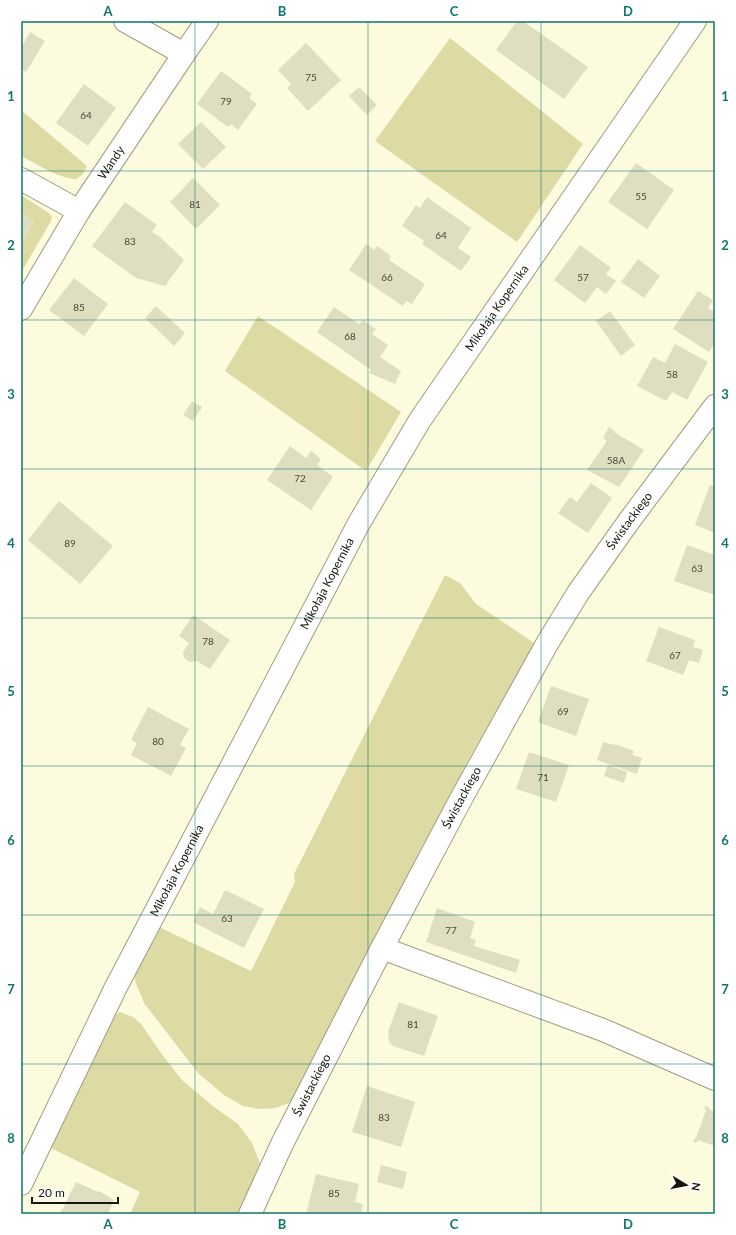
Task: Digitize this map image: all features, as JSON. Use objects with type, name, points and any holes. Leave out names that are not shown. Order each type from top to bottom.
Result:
[{"type":"street","points":[[125,21],[184,54]]},
{"type":"street","name":"Wandy","points":[[21,309],[79,211],[207,21]]},
{"type":"street","name":"Mikołaja Kopernika","points":[[21,1184],[115,989],[359,523],[420,420],[696,21]]},
{"type":"street","points":[[21,179],[79,211]]},
{"type":"street","name":"Świstackiego","points":[[250,1214],[282,1144],[382,948],[462,797],[548,642],[571,605],[629,521],[715,406]]},
{"type":"street","points":[[382,948],[603,1030],[715,1079]]},
{"type":"shaded area","points":[[450,38],[583,144],[517,242],[375,141]]},
{"type":"shaded area","points":[[21,110],[87,166],[82,175],[76,179],[62,176],[21,156]]},
{"type":"shaded area","points":[[21,195],[49,213],[52,217],[21,273],[21,244],[34,221],[21,214]]},
{"type":"shaded area","points":[[258,316],[401,412],[366,471],[225,371]]},
{"type":"shaded area","points":[[445,575],[460,583],[476,604],[537,645],[471,755],[355,980],[303,1090],[289,1103],[275,1108],[260,1109],[243,1106],[224,1095],[198,1073],[144,1003],[135,981],[135,970],[157,926],[251,971],[295,882],[294,874]]},
{"type":"shaded area","points":[[120,1012],[133,1017],[141,1024],[182,1080],[214,1107],[238,1124],[252,1143],[260,1163],[260,1180],[243,1214],[130,1214],[140,1192],[49,1147],[110,1018]]},
{"type":"building","points":[[517,21],[523,21],[588,67],[564,99],[496,50]]},
{"type":"building","points":[[30,32],[45,41],[26,72],[21,69],[21,48]]},
{"type":"building","points":[[306,43],[341,80],[308,111],[287,88],[291,84],[278,70]]},
{"type":"building","points":[[221,71],[252,94],[249,98],[257,104],[238,130],[231,124],[228,127],[197,104]]},
{"type":"building","points":[[84,84],[116,108],[88,146],[56,123]]},
{"type":"building","points":[[359,87],[377,105],[367,115],[349,96]]},
{"type":"building","points":[[201,122],[226,147],[203,169],[178,144]]},
{"type":"building","points":[[636,163],[674,190],[647,229],[608,202]]},
{"type":"building","points":[[193,178],[220,205],[196,229],[170,202]]},
{"type":"building","points":[[427,197],[471,228],[458,248],[471,257],[461,271],[422,244],[424,241],[402,226],[416,205],[420,208]]},
{"type":"building","points":[[125,202],[157,225],[152,232],[159,236],[184,260],[165,286],[136,278],[92,246]]},
{"type":"building","points":[[21,214],[34,221],[21,244]]},
{"type":"building","points":[[366,244],[374,250],[377,246],[391,256],[389,260],[425,284],[412,304],[406,301],[403,306],[349,270]]},
{"type":"building","points":[[580,245],[611,268],[606,274],[616,281],[606,294],[597,287],[585,303],[554,280]]},
{"type":"building","points":[[638,259],[660,276],[644,298],[621,282]]},
{"type":"building","points":[[74,278],[108,304],[84,336],[49,310]]},
{"type":"building","points":[[698,291],[713,300],[708,308],[715,312],[715,342],[709,352],[673,329]]},
{"type":"building","points":[[156,306],[185,333],[174,346],[145,318]]},
{"type":"building","points":[[334,307],[359,324],[363,320],[376,329],[372,334],[388,345],[380,357],[401,371],[395,384],[369,373],[371,370],[317,332]]},
{"type":"building","points":[[610,311],[635,345],[621,356],[596,321]]},
{"type":"building","points":[[675,344],[708,362],[687,400],[672,392],[666,401],[637,386],[653,357],[665,363]]},
{"type":"building","points":[[192,401],[202,407],[193,421],[183,415]]},
{"type":"building","points":[[609,427],[615,431],[614,432],[644,450],[619,487],[587,470],[607,441],[603,438]]},
{"type":"building","points":[[290,446],[306,458],[311,451],[321,459],[317,465],[333,477],[311,510],[267,480]]},
{"type":"building","points":[[591,483],[612,498],[588,533],[558,513],[570,497],[577,502]]},
{"type":"building","points":[[710,485],[715,487],[715,533],[695,525]]},
{"type":"building","points":[[59,501],[113,546],[80,584],[28,540]]},
{"type":"building","points":[[687,545],[715,555],[715,595],[674,581]]},
{"type":"building","points":[[193,615],[230,640],[210,669],[197,661],[190,662],[184,658],[183,652],[189,643],[179,636]]},
{"type":"building","points":[[659,627],[695,640],[693,647],[703,650],[699,663],[689,660],[683,675],[646,661]]},
{"type":"building","points":[[551,686],[589,699],[576,736],[538,722]]},
{"type":"building","points":[[148,707],[189,729],[180,745],[186,748],[171,776],[131,755],[137,743],[131,740]]},
{"type":"building","points":[[603,742],[615,744],[634,751],[632,755],[642,758],[637,774],[597,760]]},
{"type":"building","points":[[529,752],[569,765],[556,802],[516,789]]},
{"type":"building","points":[[608,765],[627,772],[624,783],[604,776]]},
{"type":"building","points":[[225,890],[264,909],[244,948],[193,922],[200,907],[213,914]]},
{"type":"building","points":[[437,908],[475,922],[470,938],[476,940],[474,946],[520,960],[516,973],[426,942]]},
{"type":"building","points":[[399,1002],[438,1016],[424,1056],[393,1046],[389,1042],[388,1032]]},
{"type":"building","points":[[367,1086],[415,1102],[401,1147],[352,1132]]},
{"type":"building","points":[[705,1106],[709,1107],[709,1109],[715,1112],[715,1146],[698,1140],[696,1143],[693,1142],[696,1138],[706,1110],[704,1109]]},
{"type":"building","points":[[381,1165],[407,1172],[403,1189],[377,1182]]},
{"type":"building","points":[[316,1174],[359,1184],[355,1202],[363,1204],[361,1214],[353,1212],[352,1214],[306,1214]]},
{"type":"building","points":[[76,1182],[98,1192],[99,1191],[114,1200],[108,1214],[60,1214]]}]
